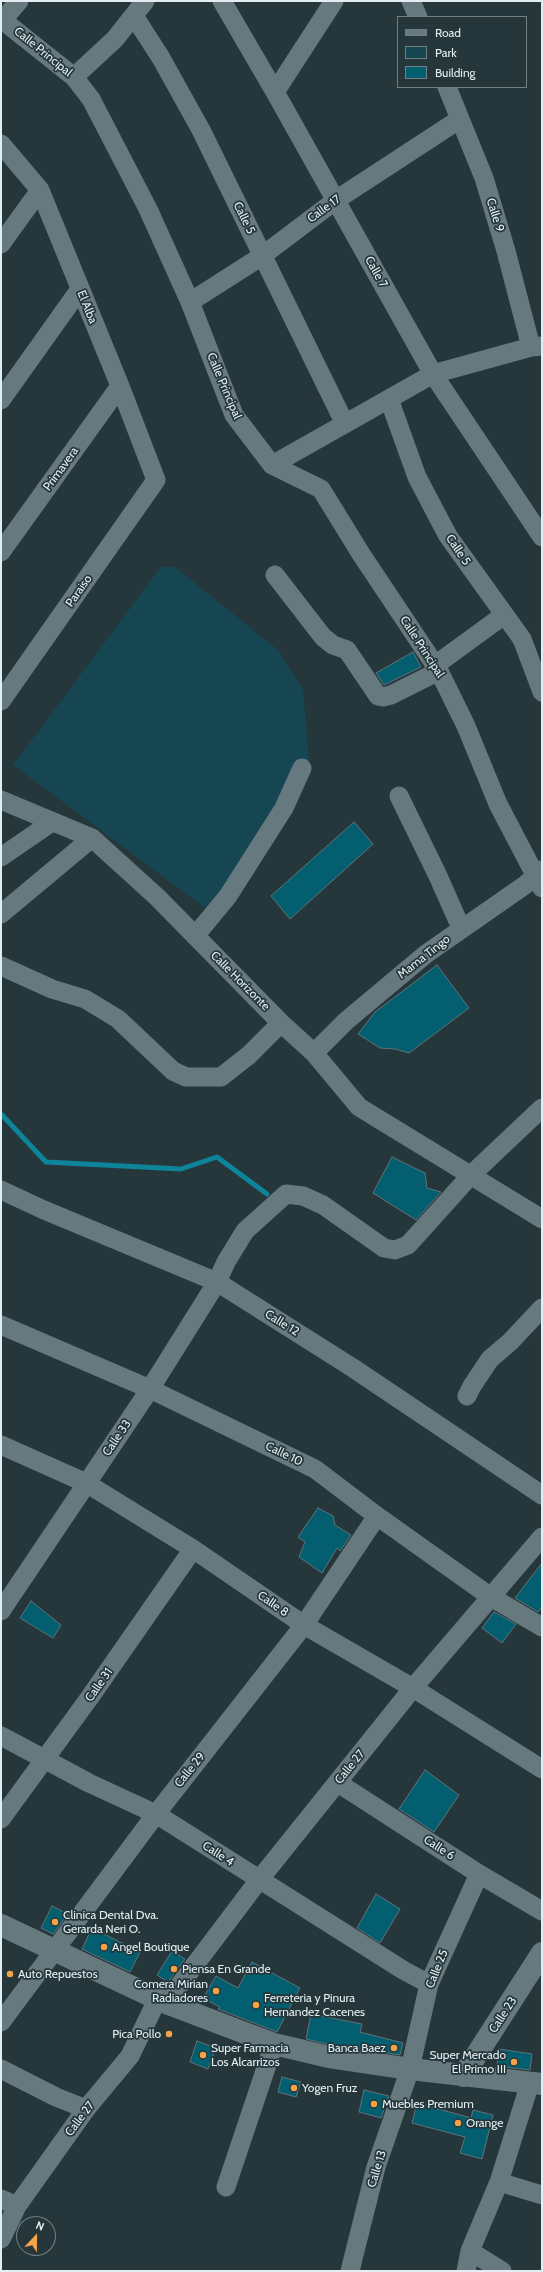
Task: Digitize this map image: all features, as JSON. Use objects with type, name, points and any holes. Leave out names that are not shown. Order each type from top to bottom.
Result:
[{"type":"street","points":[[2,19],[19,1]]},
{"type":"street","points":[[74,77],[115,39],[145,1]]},
{"type":"street","name":"Calle 7","points":[[222,1],[275,92],[433,374],[542,536]]},
{"type":"street","points":[[275,92],[334,1]]},
{"type":"street","points":[[411,1],[418,16]]},
{"type":"street","name":"Calle 5","points":[[134,16],[161,58],[201,130],[345,424]]},
{"type":"street","name":"Calle Principal","points":[[2,19],[74,77],[90,99],[148,209],[190,302],[234,415],[272,465],[321,489],[437,668],[466,726],[498,804],[539,878]]},
{"type":"street","name":"Calle 9","points":[[447,88],[484,178],[536,347]]},
{"type":"street","name":"Calle 17","points":[[190,302],[262,256],[336,200],[460,119]]},
{"type":"street","name":"El Alba","points":[[1,144],[40,190],[120,386],[156,480]]},
{"type":"street","points":[[1,244],[40,190]]},
{"type":"street","points":[[1,400],[80,289]]},
{"type":"street","points":[[272,465],[433,374],[536,347]]},
{"type":"street","name":"Primavera","points":[[1,552],[120,386]]},
{"type":"street","name":"Calle 5","points":[[389,399],[417,477],[434,510],[448,536],[522,639],[542,692]]},
{"type":"street","name":"Paraiso","points":[[1,702],[156,480]]},
{"type":"street","points":[[275,575],[323,637],[333,645],[347,650],[378,696],[383,697],[391,695],[437,668],[504,616]]},
{"type":"street","points":[[195,936],[228,896],[284,808],[302,768]]},
{"type":"street","points":[[399,796],[438,876],[461,928]]},
{"type":"street","name":"Calle Horizonte","points":[[1,800],[92,838],[157,897],[281,1023],[314,1053],[358,1106],[542,1219]]},
{"type":"street","points":[[1,857],[52,822]]},
{"type":"street","points":[[1,914],[92,838]]},
{"type":"street","name":"Mama Tingo","points":[[314,1053],[346,1021],[426,954],[461,928],[539,878]]},
{"type":"street","points":[[1,966],[52,989],[84,998],[118,1019],[173,1071],[186,1077],[221,1077],[249,1055],[281,1023]]},
{"type":"street","points":[[471,1175],[542,1108]]},
{"type":"street","name":"Calle 33","points":[[4,1601],[150,1389],[217,1282],[226,1262],[245,1231],[286,1194],[303,1196],[323,1205],[384,1248],[395,1250],[408,1246],[471,1175]]},
{"type":"street","name":"Calle 12","points":[[1,1190],[44,1210],[217,1282],[353,1368],[542,1494]]},
{"type":"street","points":[[467,1396],[490,1359],[510,1342],[542,1308]]},
{"type":"street","name":"Calle 10","points":[[1,1325],[150,1389],[315,1469],[377,1516],[491,1597],[542,1627]]},
{"type":"street","name":"Calle 8","points":[[1,1444],[86,1483],[193,1549],[304,1625],[413,1688],[542,1769]]},
{"type":"street","name":"Calle 29","points":[[1,2022],[53,1950],[156,1814],[304,1625],[377,1516]]},
{"type":"street","name":"Calle 27","points":[[1,2239],[9,2203],[130,2056],[162,2001],[413,1688],[542,1537]]},
{"type":"street","name":"Calle 31","points":[[1,1819],[193,1549]]},
{"type":"street","name":"Calle 4","points":[[1,1736],[113,1795],[156,1814],[402,1970],[429,1984]]},
{"type":"street","name":"Calle 6","points":[[338,1783],[479,1874],[542,1911]]},
{"type":"street","name":"Calle 25","points":[[410,2069],[429,1984],[479,1874]]},
{"type":"street","points":[[1,1925],[162,2001],[274,2044],[329,2057],[463,2076],[536,2084],[500,2182],[470,2251],[466,2271]]},
{"type":"street","name":"Calle 23","points":[[463,2076],[542,1953]]},
{"type":"street","points":[[226,2187],[274,2044]]},
{"type":"street","points":[[1,2069],[56,2097],[86,2109]]},
{"type":"street","name":"Calle 13","points":[[350,2271],[376,2167],[410,2069]]},
{"type":"street","points":[[500,2182],[542,2195]]},
{"type":"street","points":[[470,2251],[502,2271]]},
{"type":"green space","points":[[161,567],[175,567],[278,650],[303,690],[309,759],[294,795],[208,910],[13,765]]},
{"type":"building","points":[[413,652],[421,667],[384,685],[376,673]]},
{"type":"building","points":[[354,822],[373,844],[290,919],[271,896]]},
{"type":"building","points":[[437,965],[469,1008],[409,1053],[395,1049],[380,1048],[358,1034],[375,1012]]},
{"type":"building","points":[[392,1157],[425,1173],[427,1188],[441,1192],[416,1220],[373,1193]]},
{"type":"building","points":[[318,1508],[333,1516],[335,1525],[351,1535],[340,1551],[337,1548],[322,1573],[299,1557],[305,1542],[298,1537]]},
{"type":"building","points":[[542,1563],[542,1607],[538,1612],[515,1598]]},
{"type":"building","points":[[31,1601],[61,1625],[53,1638],[20,1618]]},
{"type":"building","points":[[494,1612],[516,1624],[502,1643],[482,1628]]},
{"type":"building","points":[[425,1770],[459,1795],[434,1832],[399,1809]]},
{"type":"building","points":[[376,1894],[400,1909],[380,1943],[357,1928]]},
{"type":"building","name":"Clinica Dental Dva. Gerarda Neri O.","points":[[52,1906],[68,1914],[53,1934],[41,1928]]},
{"type":"building","points":[[92,1928],[140,1952],[130,1972],[82,1949]]},
{"type":"building","name":"Piensa En Grande","points":[[172,1951],[185,1959],[168,1982],[157,1975]]},
{"type":"building","name":"Ferreteria y Pinura Hernandez Cacenes","points":[[252,1962],[300,1988],[277,2032],[218,2009],[220,2007],[203,1998],[216,1976],[238,1988]]},
{"type":"building","points":[[311,2014],[362,2024],[360,2032],[403,2043],[400,2055],[331,2045],[306,2039]]},
{"type":"building","name":"Super Farmacia Los Alcarrizos","points":[[197,2041],[216,2048],[208,2069],[190,2062]]},
{"type":"building","name":"Super Mercado El Primo III","points":[[499,2049],[532,2054],[530,2070],[497,2066]]},
{"type":"building","points":[[282,2077],[301,2082],[296,2097],[278,2092]]},
{"type":"building","name":"Muebles Premium","points":[[364,2090],[389,2096],[381,2118],[359,2112]]},
{"type":"building","points":[[417,2103],[471,2118],[473,2110],[493,2115],[482,2159],[460,2153],[465,2137],[412,2123]]},
{"type":"waterway","points":[[1,1114],[46,1162],[181,1169],[217,1157],[267,1194]]},
{"type":"place","name":"Clinica Dental Dva. Gerarda Neri O.","points":[[55,1922]]},
{"type":"place","name":"Angel Boutique","points":[[104,1947]]},
{"type":"place","name":"Piensa En Grande","points":[[174,1969]]},
{"type":"place","name":"Auto Repuestos","points":[[10,1974]]},
{"type":"place","name":"Comera Mirian Radiadores","points":[[216,1991]]},
{"type":"place","name":"Ferreteria y Pinura Hernandez Cacenes","points":[[256,2005]]},
{"type":"place","name":"Pica Pollo","points":[[169,2034]]},
{"type":"place","name":"Banca Baez","points":[[394,2048]]},
{"type":"place","name":"Super Farmacia Los Alcarrizos","points":[[203,2055]]},
{"type":"place","name":"Super Mercado El Primo III","points":[[514,2062]]},
{"type":"place","name":"Yogen Fruz","points":[[294,2088]]},
{"type":"place","name":"Muebles Premium","points":[[374,2104]]},
{"type":"place","name":"Orange","points":[[458,2123]]}]
